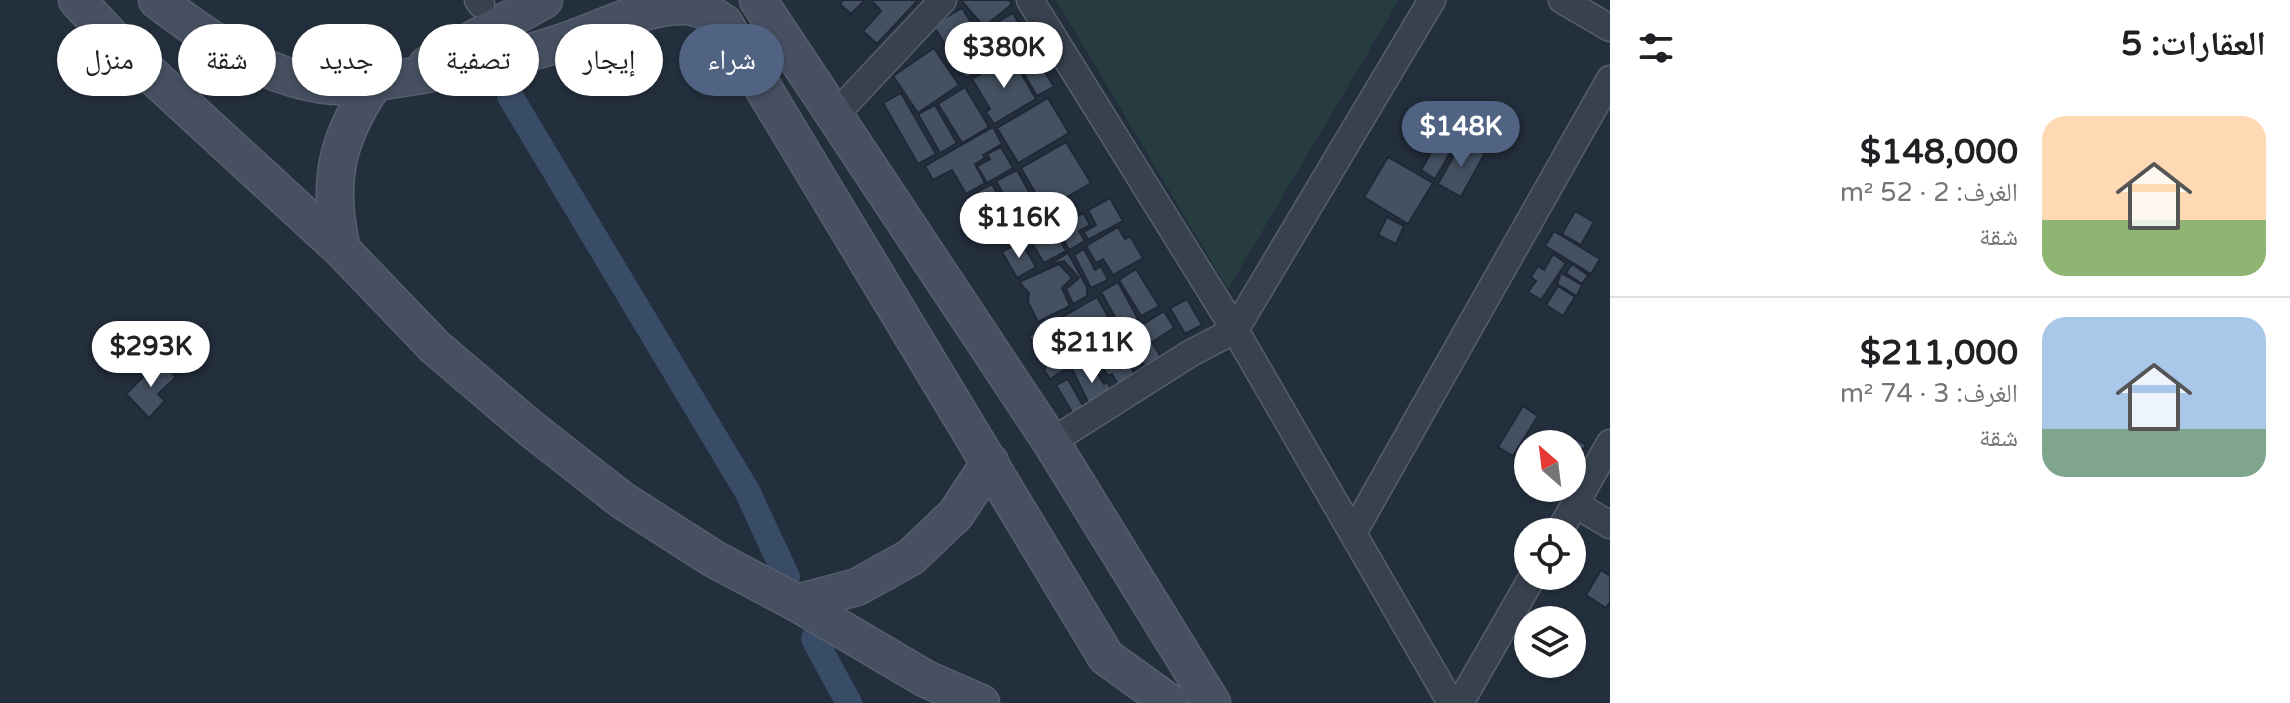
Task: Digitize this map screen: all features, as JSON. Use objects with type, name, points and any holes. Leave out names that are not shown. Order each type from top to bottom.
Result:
[{"type":"main road","points":[[77,0],[118,44],[342,250],[435,347],[622,500],[714,559],[797,603],[926,679],[981,703]]},
{"type":"main road","points":[[157,0],[201,34],[254,65],[292,76]]},
{"type":"main road","points":[[402,74],[544,0]]},
{"type":"main road","points":[[758,0],[1051,442],[1212,703]]},
{"type":"main road","points":[[402,79],[499,62],[567,41],[644,11],[679,6],[701,8],[724,23],[1106,657],[1170,703]]},
{"type":"main road","points":[[342,250],[334,216],[333,181],[340,146],[353,114],[372,96]]},
{"type":"main road","points":[[797,603],[857,587],[911,557],[956,514],[990,462]]},
{"type":"street","points":[[834,116],[943,0]]},
{"type":"street","points":[[1030,0],[1235,330],[1451,703]]},
{"type":"street","points":[[1051,442],[1191,353],[1235,330],[1432,0]]},
{"type":"street","points":[[1562,0],[1610,28]]},
{"type":"street","points":[[1353,533],[1610,79]]},
{"type":"street","points":[[1567,518],[1610,443]]},
{"type":"street","points":[[1575,504],[1610,525]]},
{"type":"street","points":[[1460,703],[1525,590]]},
{"type":"green space","points":[[1056,0],[1399,0],[1228,289]]},
{"type":"building","points":[[843,0],[865,0],[851,14],[840,4]]},
{"type":"building","points":[[871,0],[918,0],[877,44],[863,31],[881,11]]},
{"type":"building","points":[[961,0],[1009,0],[1012,4],[984,27]]},
{"type":"building","points":[[962,8],[995,60],[966,78],[933,25]]},
{"type":"building","points":[[1013,13],[1029,41],[1000,57],[984,30]]},
{"type":"building","points":[[1030,47],[1054,87],[1037,96],[1014,57]]},
{"type":"building","points":[[934,48],[959,85],[918,113],[893,76]]},
{"type":"building","points":[[1011,56],[1036,99],[994,124],[986,112],[990,109],[972,79]]},
{"type":"building","points":[[965,87],[989,127],[962,143],[938,104]]},
{"type":"building","points":[[901,93],[936,154],[918,164],[883,103]]},
{"type":"building","points":[[1048,98],[1069,133],[1018,163],[997,128]]},
{"type":"building","points":[[1485,99],[1494,104],[1492,107],[1498,111],[1493,120],[1478,112]]},
{"type":"building","points":[[935,105],[957,143],[940,153],[918,114]]},
{"type":"building","points":[[1446,122],[1462,131],[1459,138],[1445,130],[1441,138],[1454,146],[1435,179],[1421,170],[1437,142],[1429,138],[1437,123],[1443,127]]},
{"type":"building","points":[[993,127],[1002,144],[983,155],[985,158],[975,164],[985,183],[966,194],[952,170],[933,180],[925,166]]},
{"type":"building","points":[[1462,141],[1485,153],[1461,197],[1438,184]]},
{"type":"building","points":[[1066,142],[1091,183],[1045,210],[1021,168]]},
{"type":"building","points":[[1001,147],[1013,168],[987,183],[977,166],[990,159],[987,154]]},
{"type":"building","points":[[1388,157],[1433,183],[1408,224],[1364,197]]},
{"type":"building","points":[[1017,170],[1039,210],[1018,221],[996,181]]},
{"type":"building","points":[[992,184],[1015,224],[988,239],[965,199]]},
{"type":"building","points":[[1110,198],[1123,221],[1088,240],[1084,232],[1096,225],[1088,210]]},
{"type":"building","points":[[1575,211],[1594,222],[1581,245],[1562,234]]},
{"type":"building","points":[[1083,213],[1090,225],[1079,231],[1085,241],[1069,250],[1062,237],[1066,234],[1061,225]]},
{"type":"building","points":[[1387,217],[1404,226],[1396,244],[1378,235]]},
{"type":"building","points":[[1053,227],[1066,251],[1044,263],[1030,240]]},
{"type":"building","points":[[1118,227],[1125,239],[1130,236],[1143,258],[1113,275],[1103,259],[1096,263],[1086,246]]},
{"type":"building","points":[[1554,231],[1600,259],[1591,274],[1545,246]]},
{"type":"building","points":[[1021,241],[1036,267],[1017,278],[1002,252]]},
{"type":"building","points":[[1084,249],[1095,270],[1101,266],[1108,280],[1091,288],[1074,255]]},
{"type":"building","points":[[1068,253],[1087,287],[1087,296],[1073,304],[1066,289],[1079,278],[1064,261],[1048,265]]},
{"type":"building","points":[[1553,254],[1566,263],[1541,300],[1528,292],[1536,281],[1531,277],[1538,266],[1544,270]]},
{"type":"building","points":[[1059,264],[1072,278],[1062,288],[1070,306],[1038,322],[1028,302],[1029,293],[1019,282]]},
{"type":"building","points":[[1572,264],[1588,275],[1582,284],[1566,273]]},
{"type":"building","points":[[1136,269],[1159,306],[1141,316],[1119,280]]},
{"type":"building","points":[[1561,273],[1582,285],[1577,296],[1557,284]]},
{"type":"building","points":[[1118,282],[1138,319],[1121,328],[1101,292]]},
{"type":"building","points":[[1558,286],[1575,297],[1563,316],[1546,305]]},
{"type":"building","points":[[1097,297],[1121,339],[1114,343],[1111,340],[1050,379],[1029,336]]},
{"type":"building","points":[[1187,299],[1202,325],[1185,334],[1170,308]]},
{"type":"building","points":[[1164,311],[1174,328],[1152,342],[1165,364],[1149,373],[1126,335]]},
{"type":"building","points":[[1119,345],[1139,382],[1122,391],[1097,357]]},
{"type":"building","points":[[160,360],[176,377],[158,394],[165,401],[149,418],[126,394]]},
{"type":"building","points":[[1089,360],[1115,396],[1091,408],[1072,369]]},
{"type":"building","points":[[1068,379],[1087,413],[1076,419],[1056,385]]},
{"type":"building","points":[[1523,406],[1538,416],[1529,430],[1514,430],[1513,456],[1498,447]]},
{"type":"building","points":[[1601,570],[1610,576],[1610,602],[1606,608],[1586,595]]},
{"type":"waterway","points":[[510,96],[747,491],[787,577]]},
{"type":"waterway","points":[[814,639],[849,703]]}]
